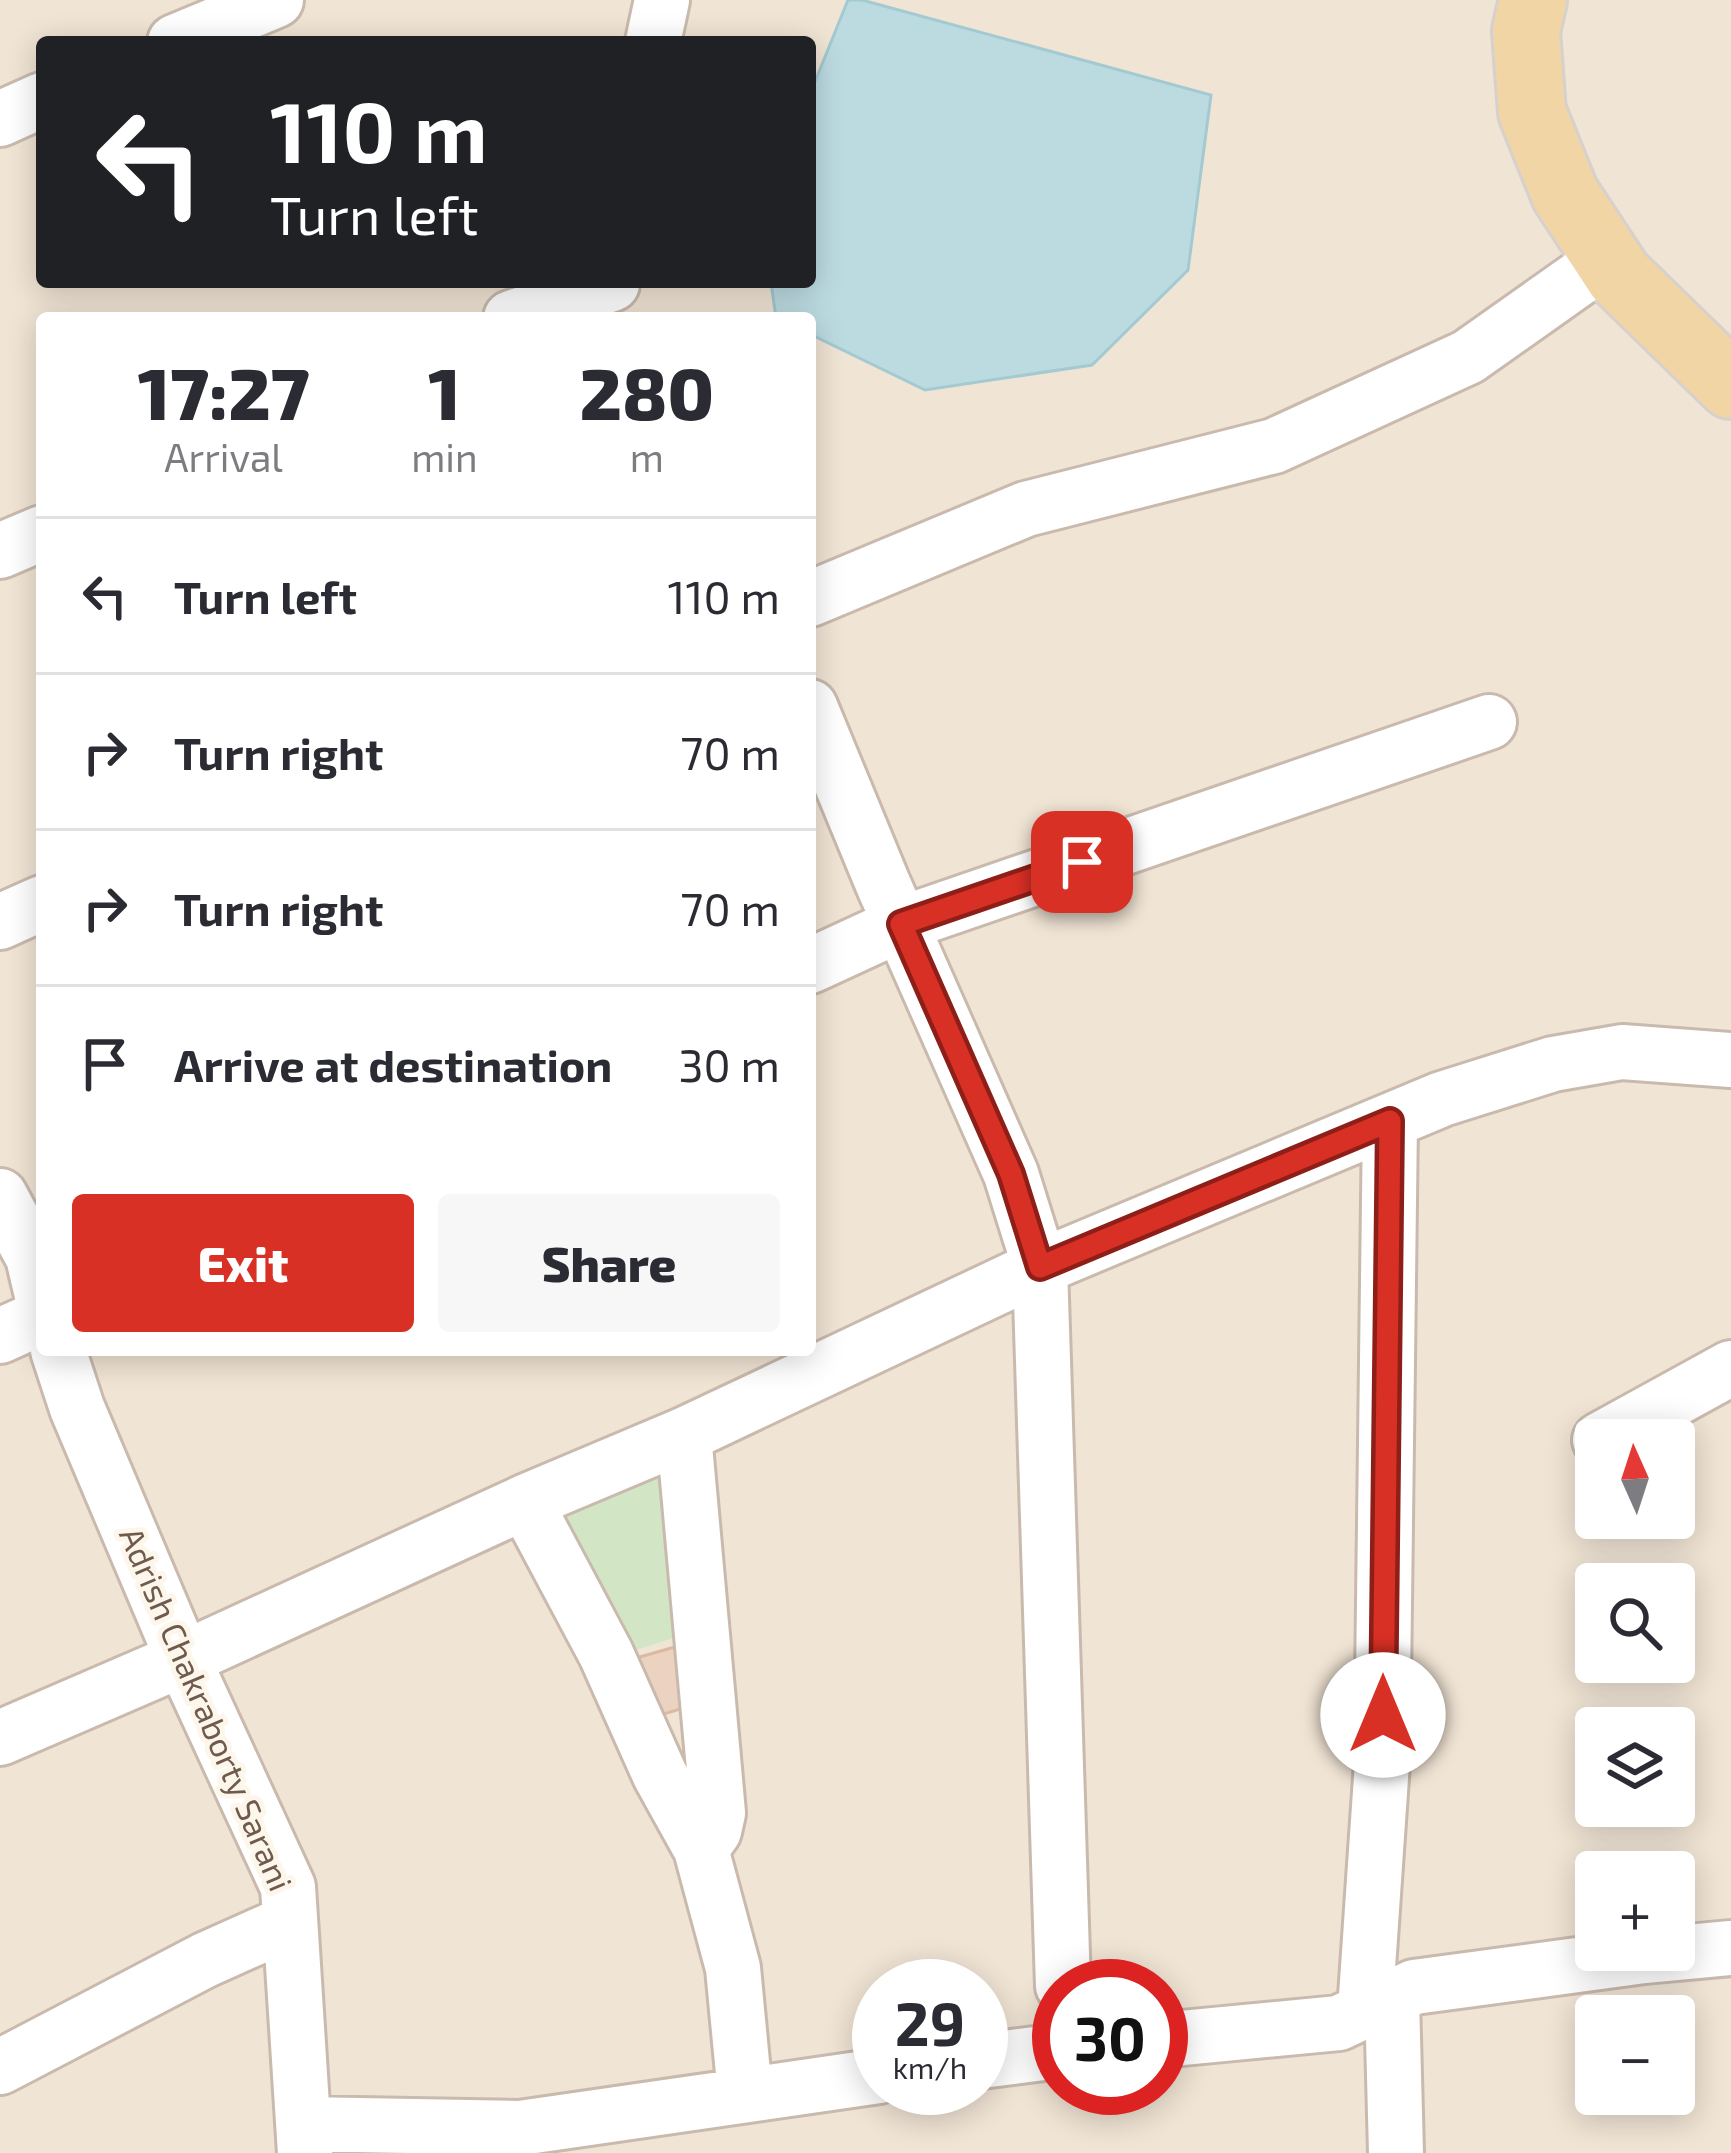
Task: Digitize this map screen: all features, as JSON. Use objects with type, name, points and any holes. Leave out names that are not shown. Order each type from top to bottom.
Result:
[{"type":"main road","points":[[1533,0],[1526,31],[1532,112],[1565,194],[1619,276],[1731,385]]},
{"type":"street","points":[[190,36],[276,0]]},
{"type":"street","points":[[654,36],[662,0]]},
{"type":"street","points":[[0,118],[36,103]]},
{"type":"street","points":[[816,596],[1026,509],[1274,446],[1468,357],[1608,258]]},
{"type":"street","points":[[538,312],[616,295]]},
{"type":"street","points":[[0,551],[36,536]]},
{"type":"street","points":[[816,721],[1011,1174],[1040,1267],[1063,1959]]},
{"type":"street","points":[[816,964],[901,924],[1489,722]]},
{"type":"street","points":[[0,922],[36,906]]},
{"type":"street","points":[[0,1738],[684,1435],[1040,1267],[1442,1099],[1553,1064],[1622,1052],[1731,1060]]},
{"type":"street","points":[[1390,1121],[1379,2004],[1396,2153]]},
{"type":"street","points":[[0,1196],[36,1269]]},
{"type":"street","points":[[0,1336],[36,1320]]},
{"type":"street","name":"Adrish Chakraborty Sarani","points":[[60,1356],[76,1408],[183,1659],[288,1887],[304,2139]]},
{"type":"street","points":[[1639,1419],[1731,1368]]},
{"type":"street","points":[[684,1435],[718,1813],[714,1831],[701,1850]]},
{"type":"street","points":[[525,1502],[606,1654],[660,1774],[701,1850],[733,1968],[745,2094]]},
{"type":"street","points":[[0,2067],[205,1960],[290,1922]]},
{"type":"street","points":[[1188,2037],[1339,2023],[1414,1987],[1731,1948]]},
{"type":"street","points":[[304,2139],[520,2128],[852,2079]]},
{"type":"shaded area","points":[[0,0],[1731,0],[1731,2153],[0,2153]]},
{"type":"green space","points":[[682,1462],[692,1632],[611,1658],[548,1519]]},
{"type":"water","points":[[848,0],[862,0],[1211,95],[1188,270],[1092,365],[925,390],[816,337],[816,312],[775,312],[772,288],[816,288],[816,79]]},
{"type":"building","points":[[696,1641],[703,1702],[638,1722],[615,1664]]},
{"type":"route","points":[[1082,862],[901,924],[1011,1174],[1040,1267],[1390,1121],[1383,1715]]}]
